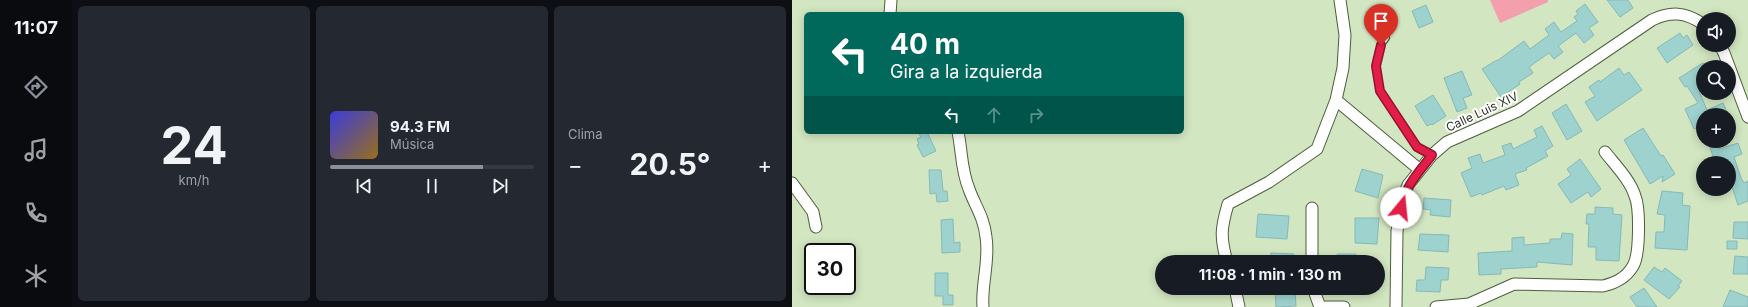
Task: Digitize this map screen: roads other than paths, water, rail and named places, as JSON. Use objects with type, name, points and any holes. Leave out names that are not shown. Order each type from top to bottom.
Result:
[{"type":"street","points":[[890,12],[891,0]]},
{"type":"street","points":[[1225,255],[1222,245],[1222,227],[1228,204],[1269,182],[1317,150],[1336,100],[1343,68],[1345,50],[1344,23],[1340,0]]},
{"type":"street","name":"Calle Luis XIV","points":[[1396,307],[1399,218],[1403,198],[1408,185],[1432,155],[1447,142],[1518,111],[1652,20],[1664,14],[1678,14],[1691,17],[1696,20]]},
{"type":"street","points":[[1724,52],[1748,117]]},
{"type":"street","points":[[1336,100],[1420,170]]},
{"type":"street","points":[[958,134],[963,171],[969,190],[980,210],[986,237],[987,263],[983,307]]},
{"type":"street","points":[[1436,307],[1469,304],[1514,284],[1603,286],[1616,283],[1625,276],[1634,265],[1638,234],[1638,210],[1636,196],[1629,183],[1606,152]]},
{"type":"street","points":[[792,183],[813,212],[816,227]]},
{"type":"street","points":[[1312,208],[1312,255]]},
{"type":"street","points":[[1236,295],[1239,307]]},
{"type":"street","points":[[1316,295],[1320,307],[1344,307]]},
{"type":"lane","points":[[1386,38],[1381,45],[1376,66],[1380,91],[1417,147],[1432,155]]}]
